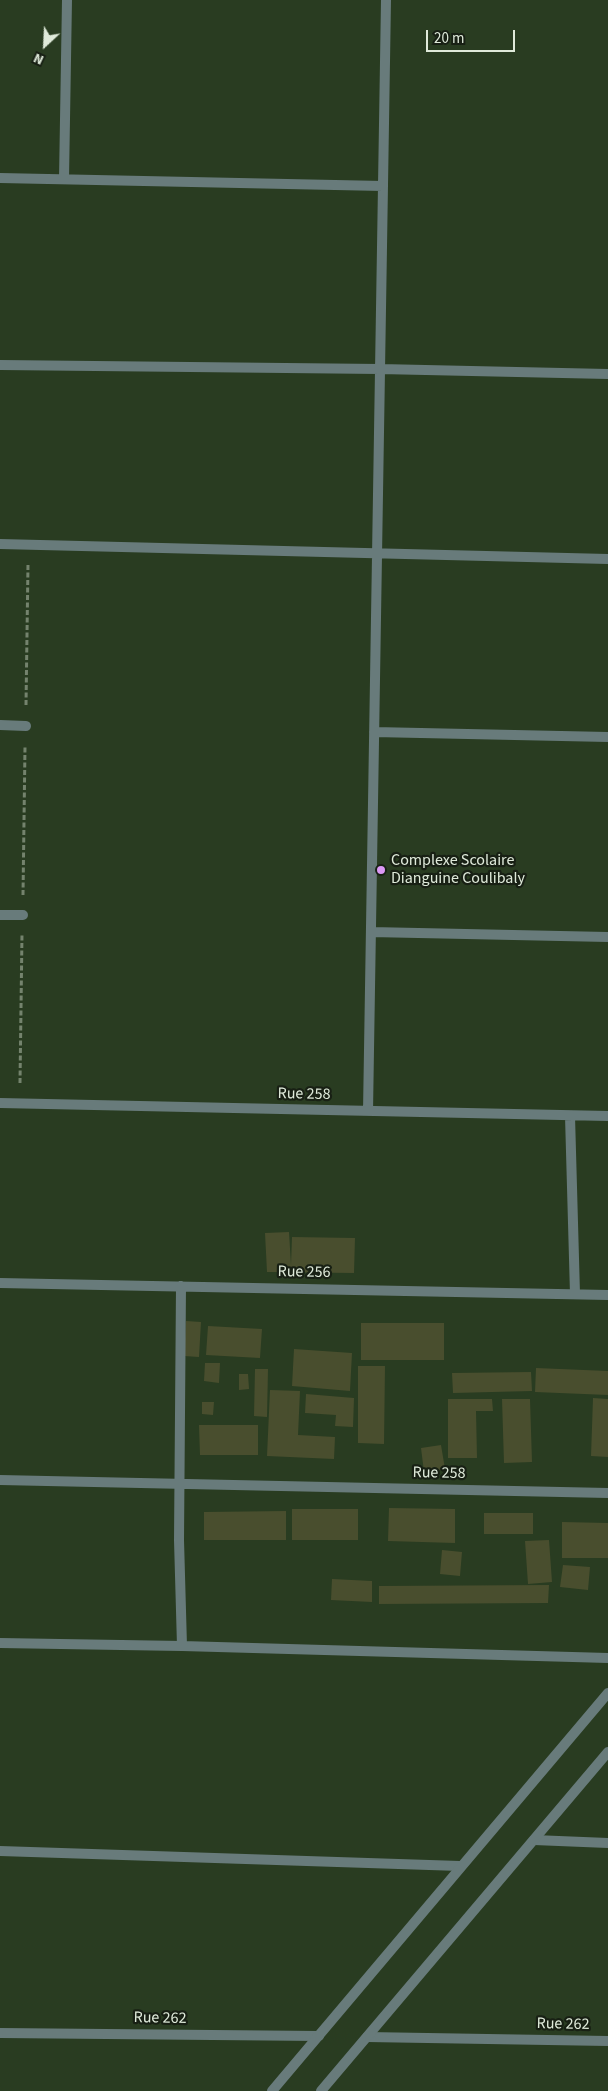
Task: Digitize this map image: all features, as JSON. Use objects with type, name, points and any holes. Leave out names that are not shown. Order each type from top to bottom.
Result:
[{"type":"street","points":[[64,179],[67,0]]},
{"type":"street","points":[[368,1111],[386,0]]},
{"type":"street","points":[[0,178],[383,186]]},
{"type":"street","points":[[0,365],[380,369],[608,374]]},
{"type":"street","points":[[0,544],[608,559]]},
{"type":"street","points":[[0,725],[26,726]]},
{"type":"street","points":[[374,732],[608,737]]},
{"type":"street","points":[[0,915],[23,915]]},
{"type":"street","points":[[371,932],[608,937]]},
{"type":"street","name":"Rue 258","points":[[0,1103],[608,1116]]},
{"type":"street","points":[[570,1116],[575,1294]]},
{"type":"street","name":"Rue 256","points":[[0,1283],[608,1295]]},
{"type":"street","points":[[181,1286],[181,1484],[179,1540],[182,1646]]},
{"type":"street","name":"Rue 258","points":[[0,1480],[608,1493]]},
{"type":"street","points":[[0,1643],[608,1658]]},
{"type":"street","points":[[272,2091],[608,1693]]},
{"type":"street","points":[[321,2091],[608,1752]]},
{"type":"street","points":[[534,1840],[608,1842]]},
{"type":"street","points":[[0,1851],[460,1866]]},
{"type":"street","name":"Rue 262","points":[[0,2033],[319,2036]]},
{"type":"street","name":"Rue 262","points":[[367,2037],[608,2041]]},
{"type":"path","points":[[20,1103],[29,545]]},
{"type":"building","points":[[289,1232],[291,1265],[292,1237],[355,1238],[354,1273],[267,1272],[265,1233]]},
{"type":"building","points":[[186,1321],[201,1322],[199,1357],[184,1356]]},
{"type":"building","points":[[361,1323],[444,1323],[444,1360],[361,1360]]},
{"type":"building","points":[[208,1326],[262,1329],[260,1358],[206,1355]]},
{"type":"building","points":[[294,1349],[352,1353],[350,1391],[292,1386]]},
{"type":"building","points":[[205,1363],[220,1363],[219,1383],[204,1381]]},
{"type":"building","points":[[358,1366],[385,1366],[384,1444],[358,1443]]},
{"type":"building","points":[[536,1368],[608,1371],[608,1395],[535,1392]]},
{"type":"building","points":[[255,1369],[268,1369],[267,1417],[254,1416]]},
{"type":"building","points":[[531,1372],[532,1391],[453,1393],[452,1373]]},
{"type":"building","points":[[239,1374],[248,1374],[249,1389],[239,1390]]},
{"type":"building","points":[[270,1390],[300,1391],[298,1435],[335,1437],[334,1459],[267,1456]]},
{"type":"building","points":[[306,1394],[354,1398],[353,1427],[335,1426],[336,1415],[305,1413]]},
{"type":"building","points":[[593,1398],[608,1399],[608,1457],[591,1456]]},
{"type":"building","points":[[448,1399],[492,1399],[493,1411],[476,1411],[477,1458],[448,1458]]},
{"type":"building","points":[[502,1399],[530,1399],[532,1462],[504,1463]]},
{"type":"building","points":[[202,1402],[214,1402],[213,1415],[202,1414]]},
{"type":"building","points":[[199,1425],[258,1425],[258,1455],[200,1455]]},
{"type":"building","points":[[441,1445],[445,1469],[424,1472],[421,1448]]},
{"type":"building","points":[[389,1508],[455,1509],[455,1543],[388,1541]]},
{"type":"building","points":[[292,1509],[358,1509],[358,1540],[292,1540]]},
{"type":"building","points":[[286,1511],[286,1540],[204,1540],[204,1512]]},
{"type":"building","points":[[484,1513],[533,1513],[533,1534],[484,1534]]},
{"type":"building","points":[[562,1522],[608,1523],[608,1558],[562,1558]]},
{"type":"building","points":[[549,1540],[552,1582],[528,1584],[525,1541]]},
{"type":"building","points":[[442,1550],[462,1552],[460,1576],[440,1574]]},
{"type":"building","points":[[563,1565],[590,1567],[588,1590],[560,1587]]},
{"type":"building","points":[[332,1579],[372,1581],[372,1602],[331,1600]]},
{"type":"building","points":[[549,1585],[548,1603],[379,1604],[379,1586]]},
{"type":"place","name":"Complexe Scolaire Dianguine Coulibaly","points":[[381,870]]}]
